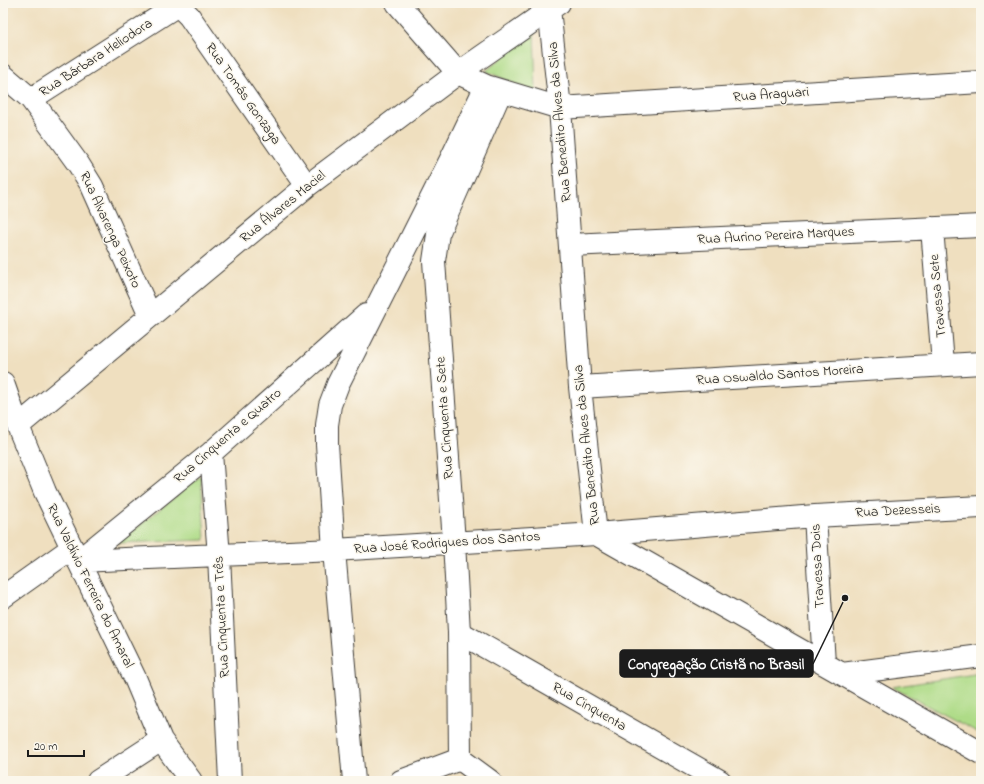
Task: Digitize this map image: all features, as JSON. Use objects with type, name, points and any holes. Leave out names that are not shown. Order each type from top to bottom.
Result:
[{"type":"street","points":[[397,3],[458,73]]},
{"type":"street","name":"Rua Bárbara Heliodora","points":[[31,99],[179,4]]},
{"type":"street","name":"Rua Tomás Gonzaga","points":[[179,4],[189,16],[307,186]]},
{"type":"street","name":"Rua Álvares Maciel","points":[[18,426],[307,186],[551,5]]},
{"type":"street","name":"Rua Benedito Alves da Silva","points":[[551,5],[580,387],[596,534],[981,753]]},
{"type":"street","name":"Rua Araguari","points":[[458,73],[493,88],[560,108],[981,82]]},
{"type":"street","name":"Rua Alvarenga Peixoto","points":[[3,74],[31,99],[62,140],[92,186],[150,315]]},
{"type":"street","points":[[354,781],[334,550],[327,444],[327,425],[330,406],[338,384],[375,308],[452,157],[493,88]]},
{"type":"street","name":"Rua Cinquenta e Sete","points":[[460,759],[459,632],[434,260],[438,234],[493,88]]},
{"type":"street","name":"Rua Aurino Pereira Marques","points":[[570,245],[981,226]]},
{"type":"street","name":"Travessa Sete","points":[[932,228],[943,364]]},
{"type":"street","name":"Rua Cinquenta e Quatro","points":[[75,554],[211,453],[375,308]]},
{"type":"street","name":"Rua Oswaldo Santos Moreira","points":[[580,387],[943,364],[981,363]]},
{"type":"street","name":"Rua Valdívio Ferreira do Amaral","points":[[3,383],[18,426],[45,492],[135,678],[161,740],[191,781]]},
{"type":"street","name":"Rua Cinquenta e Três","points":[[211,453],[219,556],[230,781]]},
{"type":"street","name":"Rua Dezesseis","points":[[815,516],[981,507]]},
{"type":"street","name":"Rua José Rodrigues dos Santos","points":[[75,554],[219,556],[596,534],[815,516]]},
{"type":"street","name":"Travessa Dois","points":[[815,516],[833,669]]},
{"type":"street","points":[[3,597],[75,554]]},
{"type":"street","name":"Rua Cinquenta","points":[[459,632],[720,781]]},
{"type":"street","points":[[833,669],[981,656]]},
{"type":"street","points":[[98,781],[161,740]]},
{"type":"street","points":[[401,781],[460,759],[490,781]]},
{"type":"green space","points":[[534,31],[536,93],[486,71]]},
{"type":"green space","points":[[201,476],[205,540],[118,543]]},
{"type":"green space","points":[[981,673],[981,734],[892,687]]},
{"type":"place","name":"Congregação Cristã no Brasil","points":[[845,598]]}]
